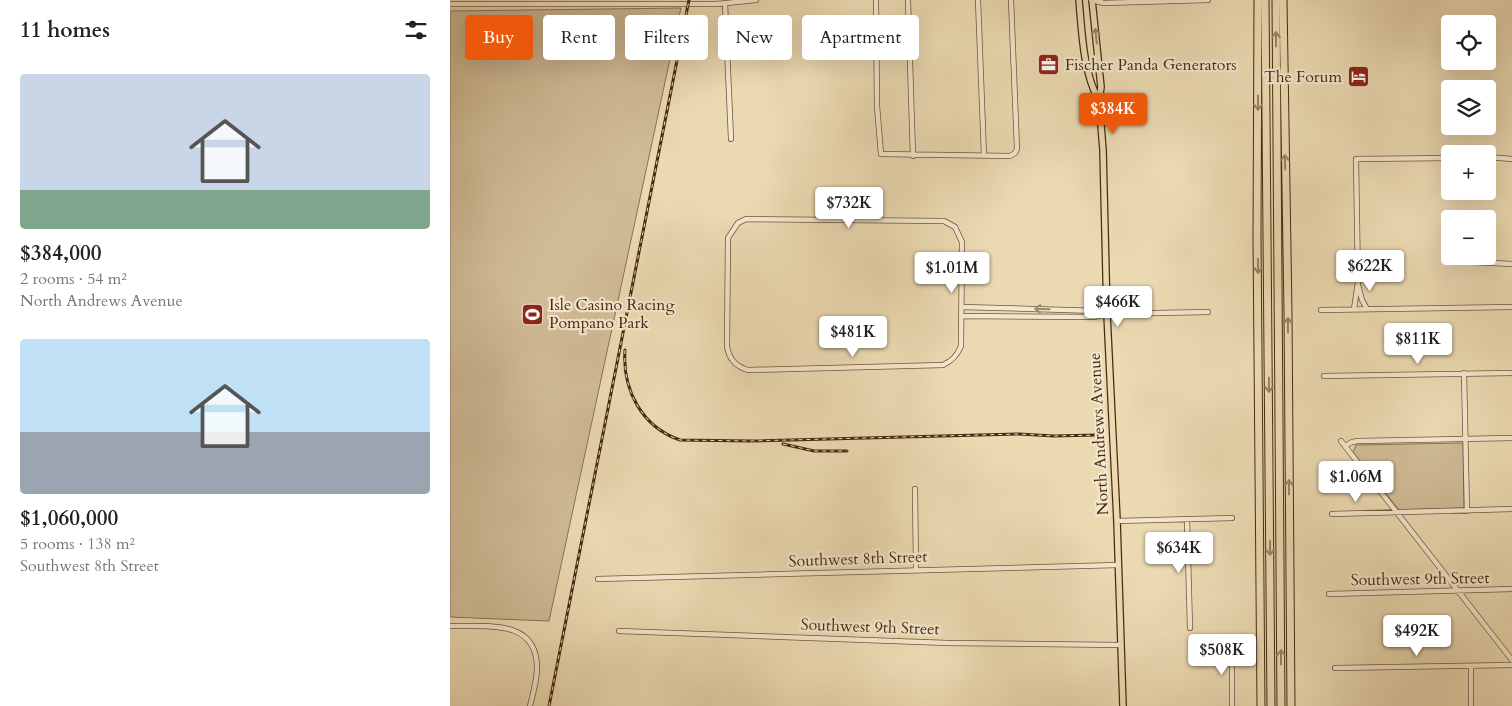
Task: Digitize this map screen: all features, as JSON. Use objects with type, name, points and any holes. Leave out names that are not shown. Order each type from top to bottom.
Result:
[{"type":"highway","points":[[1257,0],[1261,706]]},
{"type":"highway","points":[[1265,0],[1271,706]]},
{"type":"highway","points":[[1276,0],[1281,706]]},
{"type":"highway","points":[[1284,0],[1291,706]]},
{"type":"highway","points":[[1259,391],[1268,319]]},
{"type":"highway","points":[[1280,491],[1290,554]]},
{"type":"main road","name":"North Andrews Avenue","points":[[1080,0],[1087,64],[1092,88],[1099,101]]},
{"type":"main road","name":"North Andrews Avenue","points":[[1092,0],[1101,86],[1099,101],[1103,150],[1108,314],[1118,521],[1123,706]]},
{"type":"street","points":[[450,4],[569,2],[725,4],[756,0]]},
{"type":"street","points":[[876,0],[880,150],[881,154],[913,156],[1010,156],[1017,149],[1011,0]]},
{"type":"street","points":[[908,0],[913,156]]},
{"type":"street","points":[[978,0],[984,156]]},
{"type":"street","points":[[1092,0],[1111,3],[1208,0]]},
{"type":"street","points":[[725,4],[731,139]]},
{"type":"street","points":[[1354,309],[1358,282],[1356,159],[1441,158]]},
{"type":"street","points":[[1496,158],[1512,159]]},
{"type":"street","points":[[746,219],[944,221],[955,227],[962,242],[962,316],[961,346],[954,358],[943,365],[748,370],[741,368],[731,359],[727,346],[728,238],[738,223],[746,219]]},
{"type":"street","points":[[1496,263],[1512,264]]},
{"type":"street","points":[[1358,282],[1362,300],[1368,309]]},
{"type":"street","points":[[962,307],[1100,311],[1108,314]]},
{"type":"street","points":[[1321,310],[1512,308]]},
{"type":"street","points":[[962,316],[1094,317],[1108,314],[1208,312]]},
{"type":"street","points":[[1324,376],[1512,372]]},
{"type":"street","points":[[1464,374],[1467,510]]},
{"type":"street","points":[[1345,446],[1358,441],[1512,438]]},
{"type":"street","points":[[1341,441],[1512,660]]},
{"type":"street","points":[[915,489],[916,570]]},
{"type":"street","points":[[1332,514],[1512,509]]},
{"type":"street","points":[[1118,521],[1232,518]]},
{"type":"street","points":[[1187,519],[1190,628]]},
{"type":"street","name":"Southwest 8th Street","points":[[598,580],[1118,565]]},
{"type":"street","name":"Southwest 9th Street","points":[[1329,594],[1512,589]]},
{"type":"street","points":[[450,626],[503,628],[519,631],[529,639],[537,653],[537,670],[530,706]]},
{"type":"street","name":"Southwest 9th Street","points":[[619,631],[948,643],[1121,645]]},
{"type":"street","points":[[1232,646],[1232,706]]},
{"type":"street","points":[[1335,668],[1512,665]]},
{"type":"street","points":[[1471,666],[1471,706]]},
{"type":"shaded area","name":"Isle Casino Racing Pompano Park","points":[[681,8],[679,15],[625,15],[625,60],[670,60],[549,621],[450,617],[450,11]]},
{"type":"shaded area","points":[[1463,443],[1464,508],[1399,510],[1353,452],[1356,445]]},
{"type":"railway","points":[[549,706],[689,0]]},
{"type":"railway","points":[[625,350],[627,379],[637,405],[655,426],[680,440],[750,441],[1019,434],[1054,436],[1097,435]]},
{"type":"railway","points":[[783,444],[814,451],[847,451]]},
{"type":"place","name":"Fischer Panda Generators","points":[[1049,65]]},
{"type":"place","name":"The Forum","points":[[1358,77]]},
{"type":"place","name":"Isle Casino Racing Pompano Park","points":[[533,314]]}]
